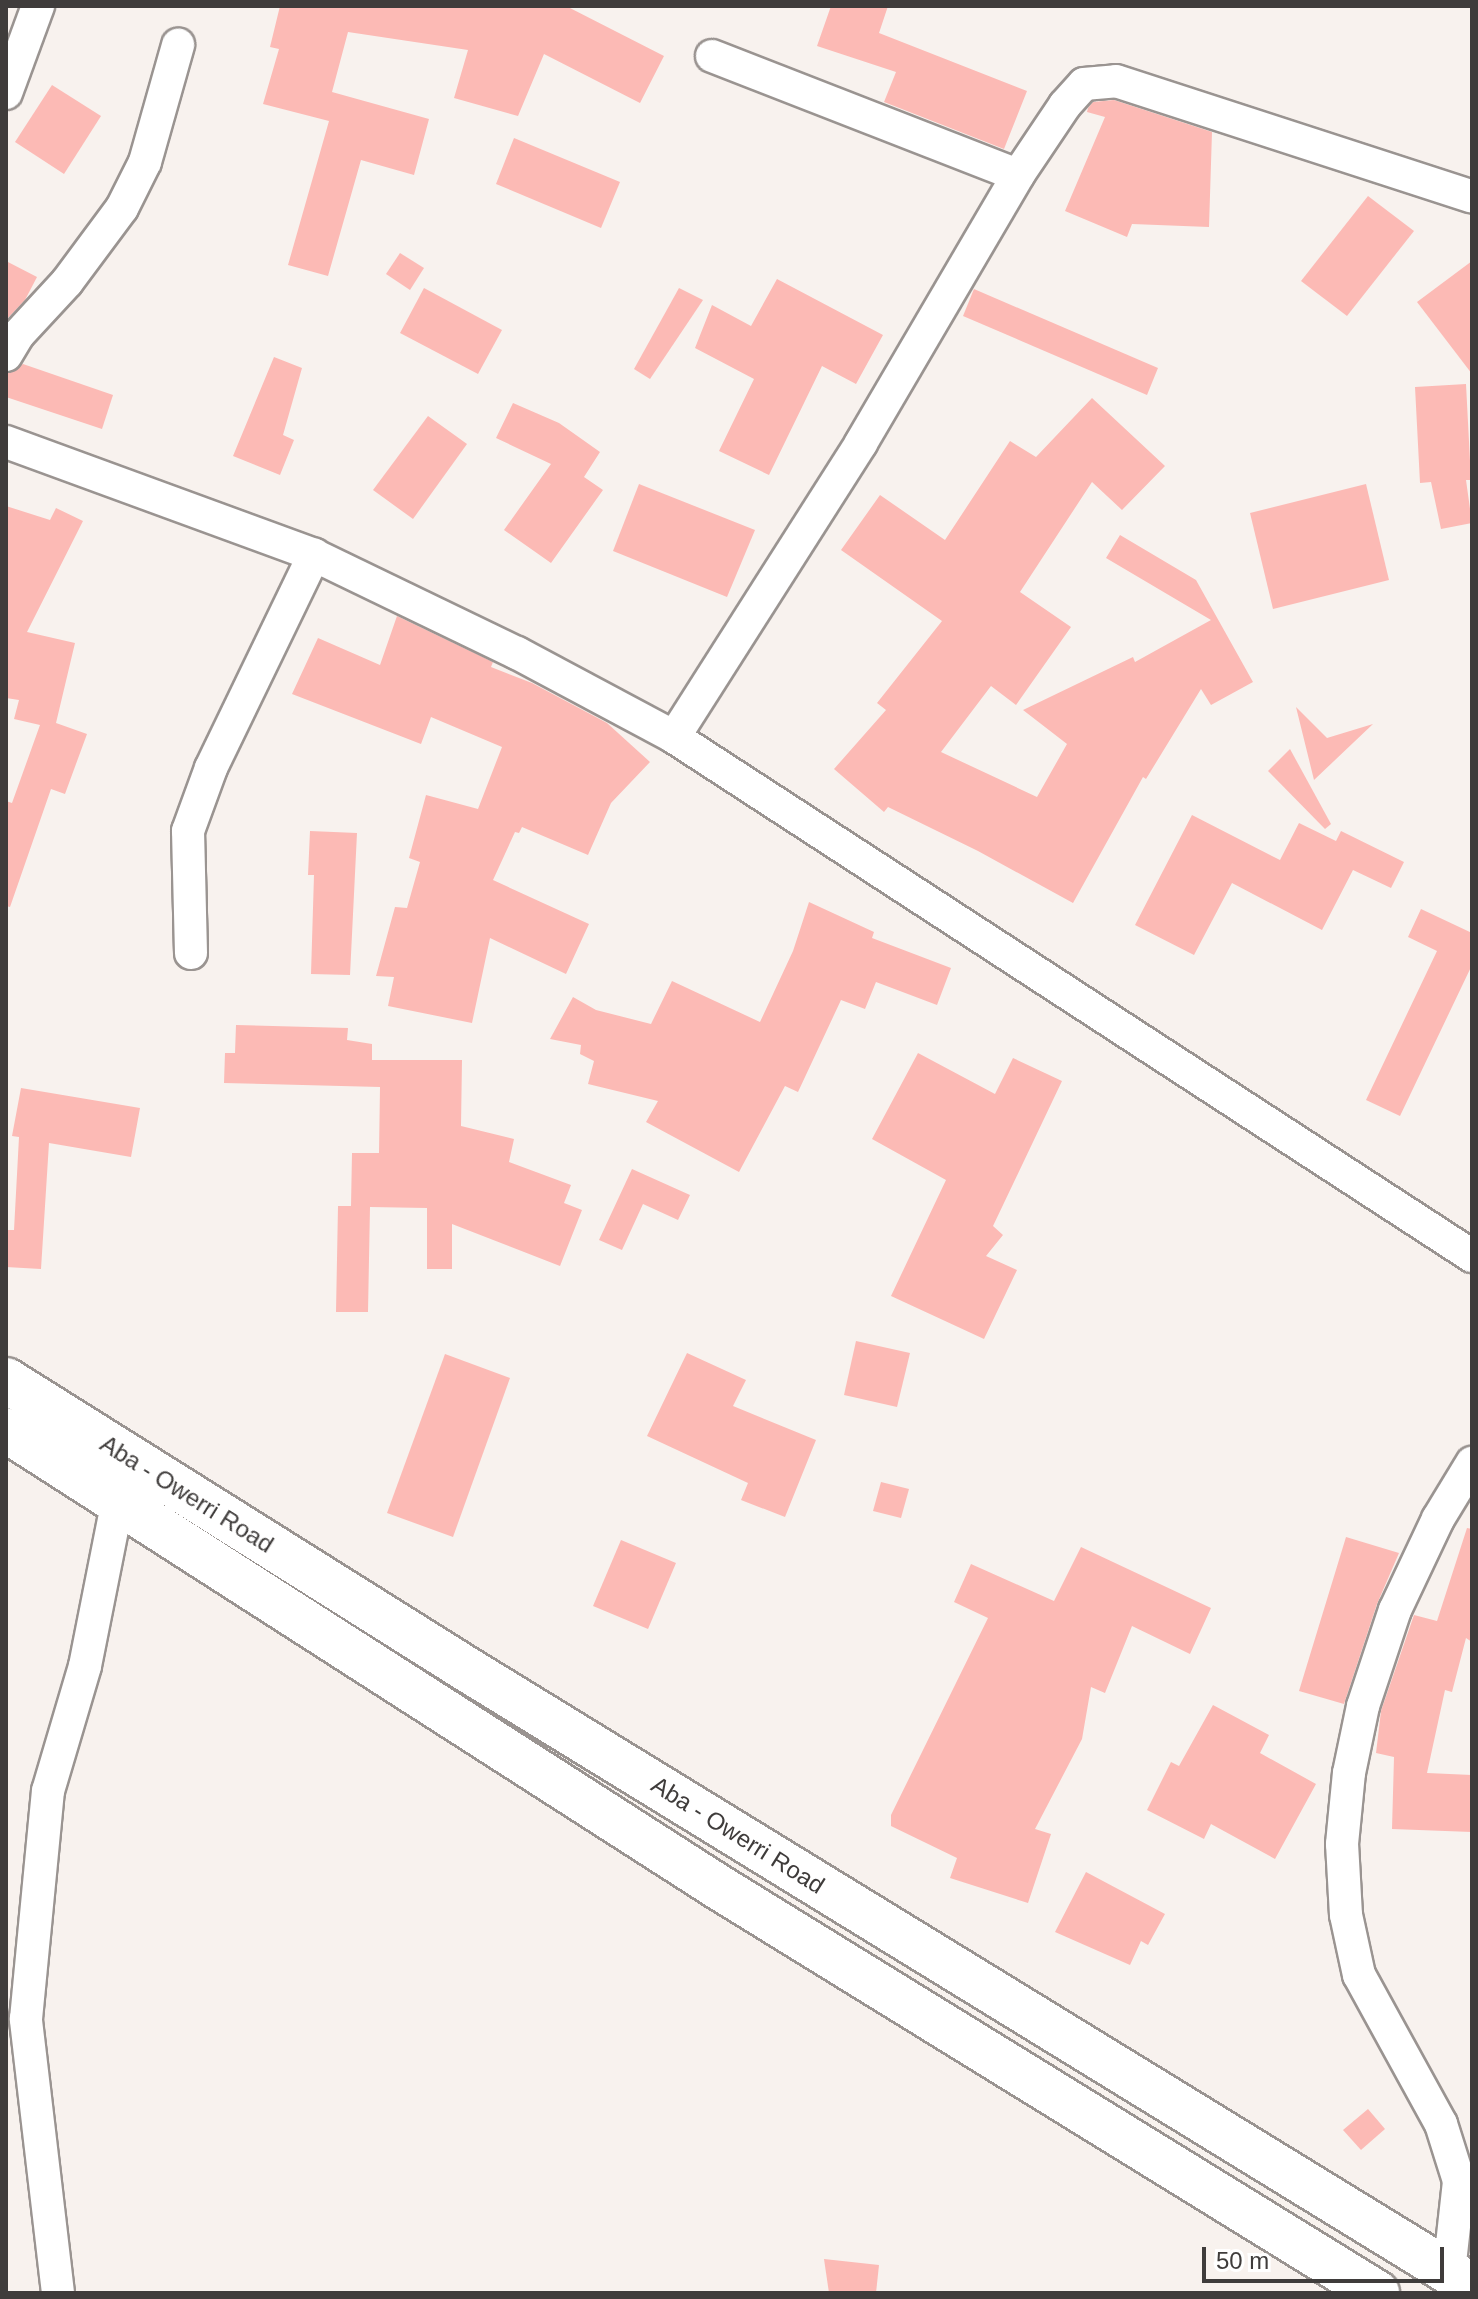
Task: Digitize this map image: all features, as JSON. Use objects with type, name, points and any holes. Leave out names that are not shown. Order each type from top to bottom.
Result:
[{"type":"highway","name":"Aba - Owerri Road","points":[[6,1380],[455,1661],[1460,2279]]},
{"type":"highway","name":"Aba - Owerri Road","points":[[6,1430],[720,1888],[1377,2293]]},
{"type":"street","points":[[6,93],[38,6]]},
{"type":"street","points":[[6,355],[18,335],[67,282],[122,208],[145,162],[178,45]]},
{"type":"street","points":[[712,56],[1018,175]]},
{"type":"street","points":[[674,737],[861,443],[1018,175],[1065,105],[1084,84],[1116,81],[1472,197]]},
{"type":"street","points":[[6,442],[314,555],[517,653],[674,737],[1472,1256]]},
{"type":"street","points":[[191,953],[188,831],[211,768],[314,555]]},
{"type":"street","points":[[1460,2279],[1459,2181],[1441,2124],[1359,1975],[1346,1915],[1342,1844],[1349,1773],[1363,1706],[1386,1637],[1438,1519],[1472,1463]]},
{"type":"street","points":[[58,2293],[26,2019],[48,1791],[85,1666],[117,1504]]},
{"type":"building","points":[[280,6],[566,6],[664,56],[640,103],[544,54],[518,116],[454,98],[468,50],[348,32],[332,92],[429,119],[414,175],[361,160],[328,276],[288,265],[329,121],[263,104],[279,49],[270,47]]},
{"type":"building","points":[[831,6],[888,6],[879,33],[1027,91],[1004,149],[884,102],[896,72],[817,46]]},
{"type":"building","points":[[52,85],[101,116],[64,174],[15,142]]},
{"type":"building","points":[[1114,100],[1212,132],[1209,227],[1132,224],[1127,237],[1065,211],[1105,117],[1087,112],[1088,108],[1093,102]]},
{"type":"building","points":[[514,138],[620,182],[601,228],[496,184]]},
{"type":"building","points":[[1368,196],[1414,231],[1347,316],[1301,281]]},
{"type":"building","points":[[400,253],[424,268],[410,290],[386,274]]},
{"type":"building","points":[[6,261],[37,277],[25,300],[6,320]]},
{"type":"building","points":[[1472,261],[1472,374],[1417,302]]},
{"type":"building","points":[[777,279],[883,335],[856,384],[822,366],[769,475],[719,451],[754,379],[695,348],[712,305],[751,326]]},
{"type":"building","points":[[424,288],[502,330],[478,374],[400,333]]},
{"type":"building","points":[[679,288],[703,300],[650,379],[634,369]]},
{"type":"building","points":[[974,289],[1158,368],[1147,395],[963,316]]},
{"type":"building","points":[[274,357],[302,368],[283,435],[294,440],[280,475],[233,456]]},
{"type":"building","points":[[23,364],[113,395],[102,429],[6,397],[6,374]]},
{"type":"building","points":[[1466,384],[1471,480],[1466,480],[1472,523],[1441,529],[1431,482],[1420,483],[1415,387]]},
{"type":"building","points":[[1092,398],[1165,466],[1122,510],[1092,482],[1020,592],[1071,627],[1016,705],[991,686],[941,752],[1037,797],[1067,744],[1023,710],[1133,657],[1135,662],[1211,620],[1106,558],[1120,535],[1196,580],[1253,682],[1211,705],[1201,689],[1146,779],[1143,777],[1073,903],[888,807],[884,812],[834,769],[886,710],[877,703],[942,621],[841,550],[880,495],[945,540],[1010,441],[1036,457]]},
{"type":"building","points":[[513,403],[559,423],[600,452],[584,477],[603,490],[551,563],[504,530],[551,464],[496,438]]},
{"type":"building","points":[[428,416],[467,444],[413,519],[373,490]]},
{"type":"building","points":[[639,484],[755,530],[727,597],[613,551]]},
{"type":"building","points":[[1366,484],[1389,580],[1273,609],[1250,513]]},
{"type":"building","points":[[6,506],[50,520],[56,508],[83,521],[27,632],[75,643],[56,723],[87,734],[65,794],[51,789],[10,907],[6,906],[6,801],[12,803],[40,725],[14,719],[19,700],[6,698]]},
{"type":"building","points":[[397,616],[493,662],[491,667],[532,683],[607,723],[650,762],[611,803],[588,855],[522,827],[519,833],[515,832],[493,880],[589,924],[566,974],[490,938],[472,1023],[388,1006],[394,977],[376,976],[395,907],[407,908],[420,862],[409,858],[426,795],[478,809],[502,747],[431,717],[421,744],[292,694],[318,638],[380,665]]},
{"type":"building","points":[[1296,707],[1327,738],[1373,724],[1314,780]]},
{"type":"building","points":[[1290,749],[1331,824],[1325,829],[1268,771]]},
{"type":"building","points":[[1192,815],[1280,860],[1299,823],[1336,841],[1341,831],[1404,862],[1391,888],[1353,870],[1322,930],[1232,883],[1194,955],[1135,925]]},
{"type":"building","points":[[310,831],[357,833],[350,975],[311,974],[314,875],[308,875]]},
{"type":"building","points":[[809,902],[874,932],[872,938],[951,968],[937,1005],[876,982],[865,1009],[841,1000],[798,1092],[785,1086],[739,1172],[646,1122],[658,1101],[588,1084],[594,1061],[580,1054],[581,1045],[550,1039],[573,997],[596,1010],[651,1024],[672,981],[760,1022],[793,951]]},
{"type":"building","points":[[1421,909],[1472,933],[1472,965],[1400,1116],[1366,1100],[1437,951],[1408,937]]},
{"type":"building","points":[[236,1025],[348,1028],[347,1040],[372,1044],[372,1060],[462,1060],[461,1126],[514,1139],[509,1162],[571,1185],[564,1203],[582,1210],[560,1266],[452,1224],[452,1269],[427,1269],[427,1208],[370,1207],[368,1312],[336,1312],[338,1206],[351,1206],[352,1153],[379,1153],[380,1087],[224,1083],[225,1053],[235,1053]]},
{"type":"building","points":[[918,1053],[995,1094],[1013,1058],[1062,1081],[993,1226],[1003,1235],[986,1256],[1017,1270],[984,1339],[891,1296],[946,1180],[872,1139]]},
{"type":"building","points":[[21,1088],[140,1108],[131,1157],[49,1143],[41,1269],[6,1267],[6,1230],[14,1230],[19,1137],[12,1136]]},
{"type":"building","points":[[632,1169],[690,1195],[678,1220],[643,1204],[622,1250],[599,1240]]},
{"type":"building","points":[[856,1341],[910,1353],[897,1407],[844,1395]]},
{"type":"building","points":[[687,1353],[746,1380],[733,1406],[816,1440],[785,1517],[741,1500],[748,1483],[647,1436]]},
{"type":"building","points":[[445,1354],[510,1378],[453,1537],[387,1513]]},
{"type":"building","points":[[881,1482],[909,1489],[901,1518],[873,1511]]},
{"type":"building","points":[[1467,1528],[1472,1529],[1472,1642],[1466,1638],[1452,1692],[1445,1690],[1427,1773],[1472,1775],[1472,1832],[1392,1829],[1394,1757],[1376,1753],[1381,1711],[1414,1615],[1437,1621]]},
{"type":"building","points":[[1346,1537],[1399,1553],[1377,1604],[1344,1704],[1299,1691]]},
{"type":"building","points":[[621,1540],[676,1563],[648,1629],[593,1606]]},
{"type":"building","points":[[1081,1547],[1211,1608],[1190,1654],[1132,1626],[1105,1693],[1091,1687],[1082,1739],[1035,1829],[1051,1834],[1028,1903],[950,1878],[957,1858],[891,1826],[891,1815],[988,1618],[954,1602],[971,1564],[1054,1601]]},
{"type":"building","points":[[1213,1705],[1269,1735],[1260,1753],[1316,1784],[1275,1859],[1211,1824],[1204,1839],[1147,1810],[1171,1762],[1179,1766]]},
{"type":"building","points":[[1086,1872],[1165,1914],[1148,1945],[1141,1941],[1130,1965],[1055,1932]]},
{"type":"building","points":[[1368,2109],[1385,2129],[1361,2150],[1343,2130]]},
{"type":"building","points":[[824,2259],[879,2265],[876,2293],[829,2293]]}]
